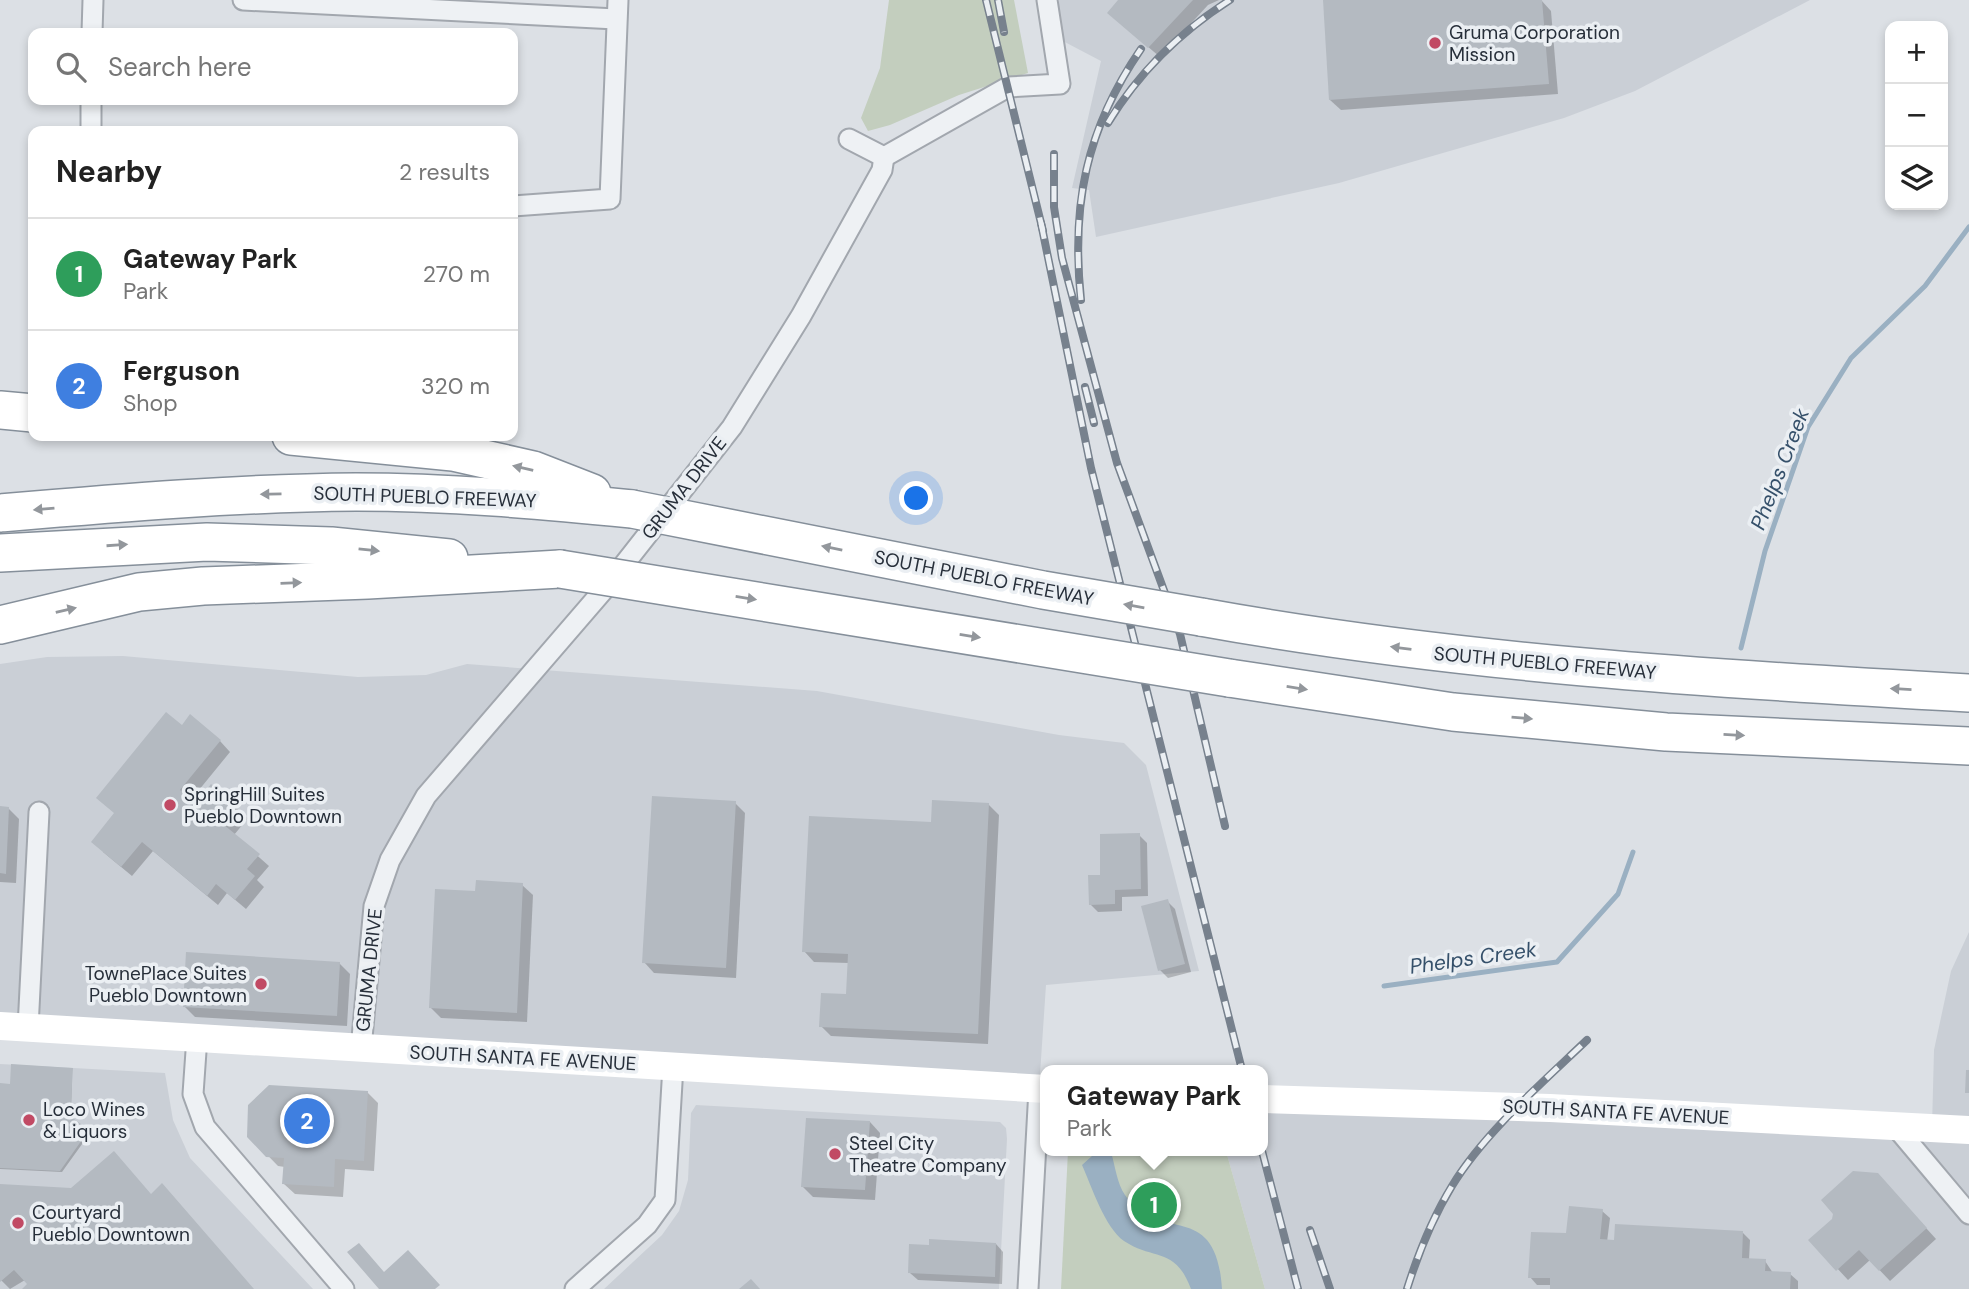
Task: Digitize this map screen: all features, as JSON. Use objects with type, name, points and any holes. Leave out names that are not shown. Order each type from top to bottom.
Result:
[{"type":"highway","points":[[0,410],[28,413]]},
{"type":"highway","points":[[342,441],[453,452],[533,470],[632,509]]},
{"type":"highway","name":"SOUTH PUEBLO FREEWAY","points":[[0,513],[213,496],[357,492],[511,497],[632,509],[1043,590],[1309,636],[1462,656],[1737,680],[1969,693]]},
{"type":"highway","points":[[0,553],[207,542],[331,546],[560,569],[1453,712],[1665,732],[1969,746]]},
{"type":"highway","points":[[0,625],[152,591],[560,569]]},
{"type":"main road","name":"SOUTH SANTA FE AVENUE","points":[[0,1026],[1040,1089]]},
{"type":"main road","name":"SOUTH SANTA FE AVENUE","points":[[1268,1099],[1550,1108],[1969,1130]]},
{"type":"street","points":[[92,28],[93,0]]},
{"type":"street","points":[[243,0],[617,10],[610,199],[518,206]]},
{"type":"street","points":[[849,139],[884,157],[1008,87],[1060,84],[1047,0]]},
{"type":"street","points":[[91,105],[91,126]]},
{"type":"street","name":"GRUMA DRIVE","points":[[361,1049],[374,906],[390,860],[426,796],[607,586],[732,427],[801,316],[882,170],[884,157]]},
{"type":"street","points":[[28,1028],[39,812]]},
{"type":"street","points":[[197,1037],[193,1094],[205,1127],[344,1289]]},
{"type":"street","points":[[575,1289],[647,1225],[665,1200],[673,1066]]},
{"type":"street","points":[[1028,1289],[1040,1118]]},
{"type":"street","points":[[1895,1126],[1969,1214]]},
{"type":"shaded area","points":[[1059,0],[1810,0],[1635,91],[1564,118],[1339,183],[1096,237],[1089,190],[1072,188],[1101,61],[1059,39]]},
{"type":"shaded area","points":[[123,656],[358,677],[426,675],[467,664],[817,691],[1059,735],[1124,743],[1146,765],[1199,971],[1046,985],[1039,1089],[0,1026],[0,664],[47,657]]},
{"type":"shaded area","points":[[1969,932],[1969,1289],[1265,1289],[1227,1156],[1268,1156],[1268,1099],[1932,1127],[1934,1050],[1951,971]]},
{"type":"shaded area","points":[[0,1064],[165,1073],[173,1120],[190,1158],[313,1289],[0,1289]]},
{"type":"shaded area","points":[[696,1105],[1000,1122],[1006,1128],[1007,1139],[999,1289],[604,1289],[662,1235],[679,1211],[688,1180],[691,1113]]},
{"type":"green space","points":[[889,0],[1014,0],[1028,73],[959,95],[890,125],[868,131],[861,118],[880,68]]},
{"type":"green space","points":[[1068,1156],[1227,1156],[1265,1289],[1061,1289]]},
{"type":"water","points":[[1092,1156],[1112,1156],[1122,1191],[1139,1210],[1154,1218],[1198,1232],[1209,1243],[1218,1261],[1222,1289],[1191,1289],[1185,1275],[1171,1260],[1135,1247],[1117,1235],[1099,1206],[1082,1165]]},
{"type":"building","points":[[1118,0],[1193,0],[1148,48],[1107,13]]},
{"type":"building","name":"Gruma Corporation Mission","points":[[1323,0],[1542,0],[1549,84],[1329,100]]},
{"type":"building","name":"SpringHill Suites Pueblo Downtown","points":[[166,712],[182,725],[190,714],[221,740],[180,790],[196,803],[211,784],[238,807],[224,825],[260,854],[247,869],[255,876],[235,900],[216,884],[207,896],[142,842],[121,867],[91,842],[114,813],[96,798]]},
{"type":"building","points":[[652,796],[736,801],[726,968],[642,963]]},
{"type":"building","points":[[932,800],[989,803],[978,1034],[819,1027],[821,993],[846,994],[848,954],[802,952],[809,816],[931,822]]},
{"type":"building","points":[[0,806],[9,807],[6,874],[0,873]]},
{"type":"building","points":[[1140,833],[1141,889],[1115,890],[1115,904],[1089,905],[1088,875],[1100,875],[1100,834]]},
{"type":"building","points":[[476,880],[523,883],[517,1013],[429,1008],[435,889],[475,891]]},
{"type":"building","points":[[1168,899],[1185,964],[1158,971],[1141,906]]},
{"type":"building","name":"TownePlace Suites Pueblo Downtown","points":[[186,952],[340,962],[337,1016],[183,1007]]},
{"type":"building","points":[[11,1064],[73,1068],[70,1116],[89,1130],[60,1171],[0,1168],[0,1083],[10,1084]]},
{"type":"building","points":[[1966,1070],[1969,1070],[1969,1093],[1965,1093]]},
{"type":"building","points":[[269,1085],[368,1091],[364,1161],[335,1159],[334,1187],[282,1184],[284,1158],[266,1157],[247,1137],[248,1105]]},
{"type":"building","name":"Steel City Theatre Company","points":[[806,1118],[870,1121],[865,1190],[801,1187]]},
{"type":"building","points":[[114,1151],[151,1194],[162,1183],[254,1289],[22,1289],[27,1284],[14,1270],[0,1282],[0,1184],[71,1188]]},
{"type":"building","points":[[1853,1171],[1878,1173],[1927,1228],[1879,1271],[1859,1250],[1836,1271],[1808,1240],[1832,1219],[1833,1214],[1821,1200]]},
{"type":"building","points":[[1569,1206],[1603,1209],[1600,1239],[1614,1240],[1615,1224],[1743,1231],[1742,1258],[1766,1259],[1765,1271],[1791,1272],[1790,1289],[1550,1289],[1550,1278],[1528,1278],[1531,1232],[1566,1233]]},
{"type":"building","points":[[929,1239],[996,1243],[995,1277],[908,1273],[909,1244],[929,1245]]},
{"type":"building","points":[[359,1243],[384,1272],[408,1250],[440,1285],[435,1289],[379,1289],[347,1252]]},
{"type":"building","points":[[751,1279],[760,1289],[739,1289]]},
{"type":"waterway","name":"Phelps Creek","points":[[1741,648],[1765,551],[1808,427],[1851,358],[1925,286],[1969,227]]},
{"type":"waterway","name":"Phelps Creek","points":[[1384,986],[1557,962],[1618,894],[1633,852]]},
{"type":"railway","points":[[986,0],[1043,231]]},
{"type":"railway","points":[[998,0],[1004,32]]},
{"type":"railway","points":[[1108,123],[1133,87],[1162,54],[1230,0]]},
{"type":"railway","points":[[1081,300],[1078,232],[1087,169],[1107,109],[1141,49]]},
{"type":"railway","points":[[1054,154],[1054,207],[1062,258],[1117,463],[1180,634],[1225,826]]},
{"type":"railway","points":[[1041,223],[1091,468],[1241,1065]]},
{"type":"railway","points":[[1085,387],[1094,423]]},
{"type":"railway","points":[[1407,1289],[1432,1223],[1465,1166],[1515,1109],[1587,1040]]},
{"type":"railway","points":[[1263,1156],[1298,1289]]},
{"type":"railway","points":[[1310,1230],[1330,1289]]},
{"type":"place","name":"Gruma Corporation Mission","points":[[1435,43]]},
{"type":"place","name":"SpringHill Suites Pueblo Downtown","points":[[170,805]]},
{"type":"place","name":"TownePlace Suites Pueblo Downtown","points":[[261,984]]},
{"type":"place","name":"Loco Wines & Liquors","points":[[29,1120]]},
{"type":"place","name":"Ferguson","points":[[307,1121]]},
{"type":"place","name":"Steel City Theatre Company","points":[[835,1154]]},
{"type":"place","name":"Gateway Park","points":[[1154,1205]]},
{"type":"place","name":"Courtyard Pueblo Downtown","points":[[18,1223]]}]
